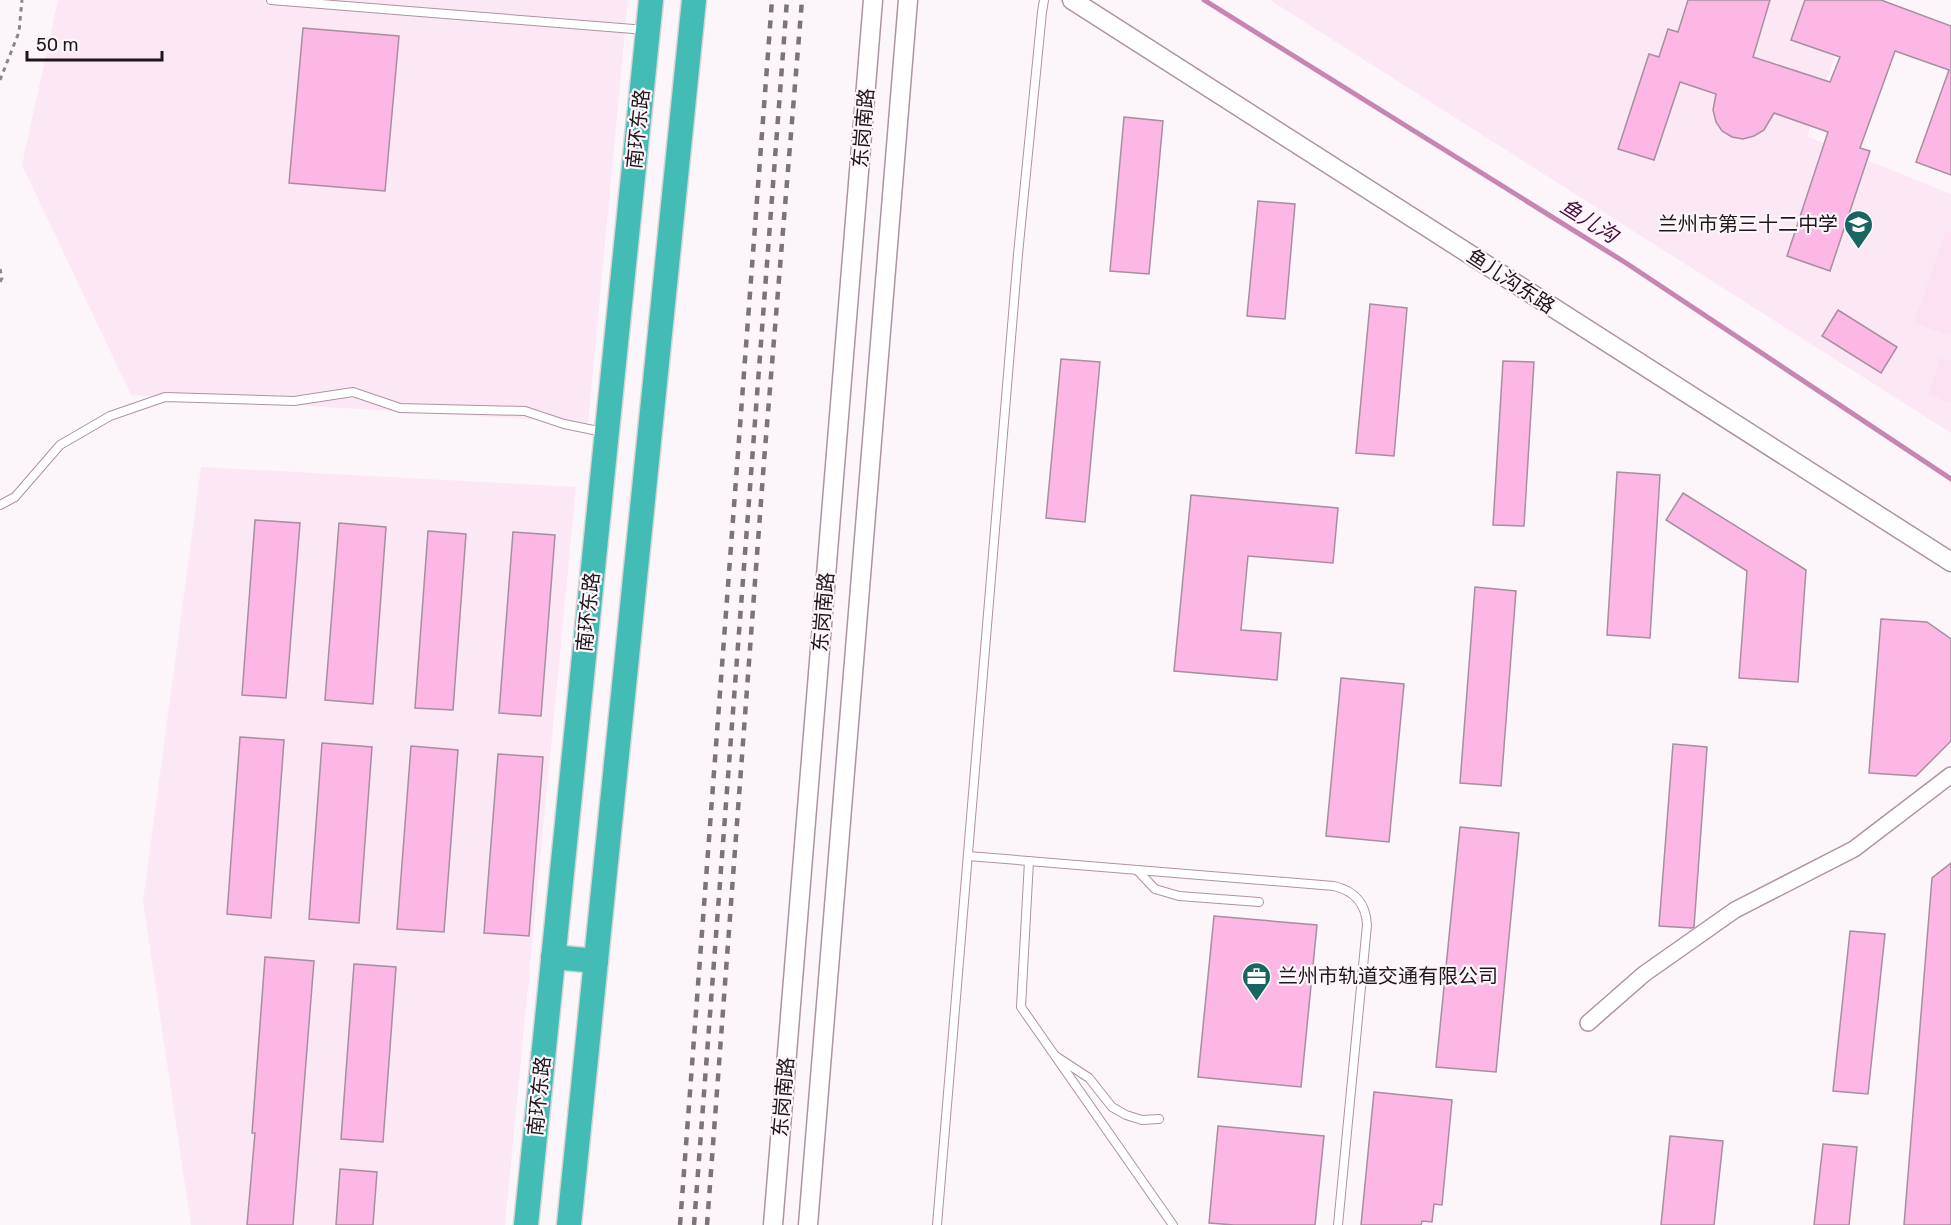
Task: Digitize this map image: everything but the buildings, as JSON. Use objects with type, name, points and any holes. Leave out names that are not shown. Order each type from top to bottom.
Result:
[{"type":"highway","name":"南环东路","points":[[526,1225],[651,0]]},
{"type":"highway","points":[[569,1225],[694,0]]},
{"type":"highway","points":[[553,957],[596,961]]},
{"type":"street","name":"东岗南路","points":[[773,1225],[873,0]]},
{"type":"street","name":"东岗南路","points":[[808,1225],[908,0]]},
{"type":"street","name":"鱼儿沟东路","points":[[1072,0],[1951,562]]},
{"type":"street","points":[[1588,1023],[1644,974],[1735,910],[1854,849],[1951,775]]},
{"type":"lane","points":[[271,0],[648,30]]},
{"type":"lane","points":[[937,1225],[1017,266],[1044,0]]},
{"type":"lane","points":[[0,505],[15,497],[60,445],[110,416],[165,397],[294,401],[353,392],[400,408],[525,411],[564,424],[606,433]]},
{"type":"lane","points":[[968,856],[1334,886],[1355,895],[1366,914],[1367,926],[1338,1225]]},
{"type":"lane","points":[[1029,861],[1021,1008],[1173,1225]]},
{"type":"lane","points":[[1137,870],[1155,888],[1179,896],[1259,902]]},
{"type":"lane","points":[[1053,1054],[1089,1078],[1112,1107],[1126,1116],[1142,1120],[1159,1119]]},
{"type":"path","points":[[0,80],[19,32],[22,0]]},
{"type":"path","points":[[0,269],[2,274],[0,282]]},
{"type":"shaded area","points":[[58,0],[628,0],[588,423],[131,395],[22,165]]},
{"type":"shaded area","points":[[1270,0],[1855,0],[1807,136],[1951,194],[1951,433]]},
{"type":"shaded area","points":[[1946,231],[1951,233],[1951,336],[1914,323]]},
{"type":"shaded area","points":[[1941,358],[1951,361],[1951,403],[1928,395]]},
{"type":"shaded area","points":[[201,467],[576,487],[505,1225],[191,1225],[143,901]]},
{"type":"waterway","name":"鱼儿沟","points":[[1204,0],[1626,263],[1951,479]]},
{"type":"railway","points":[[680,1225],[772,0]]},
{"type":"railway","points":[[694,1225],[787,0]]},
{"type":"railway","points":[[707,1225],[764,461],[802,0]]},
{"type":"place","name":"兰州市第三十二中学","points":[[1859,250]]},
{"type":"place","name":"兰州市轨道交通有限公司","points":[[1257,1002]]}]
